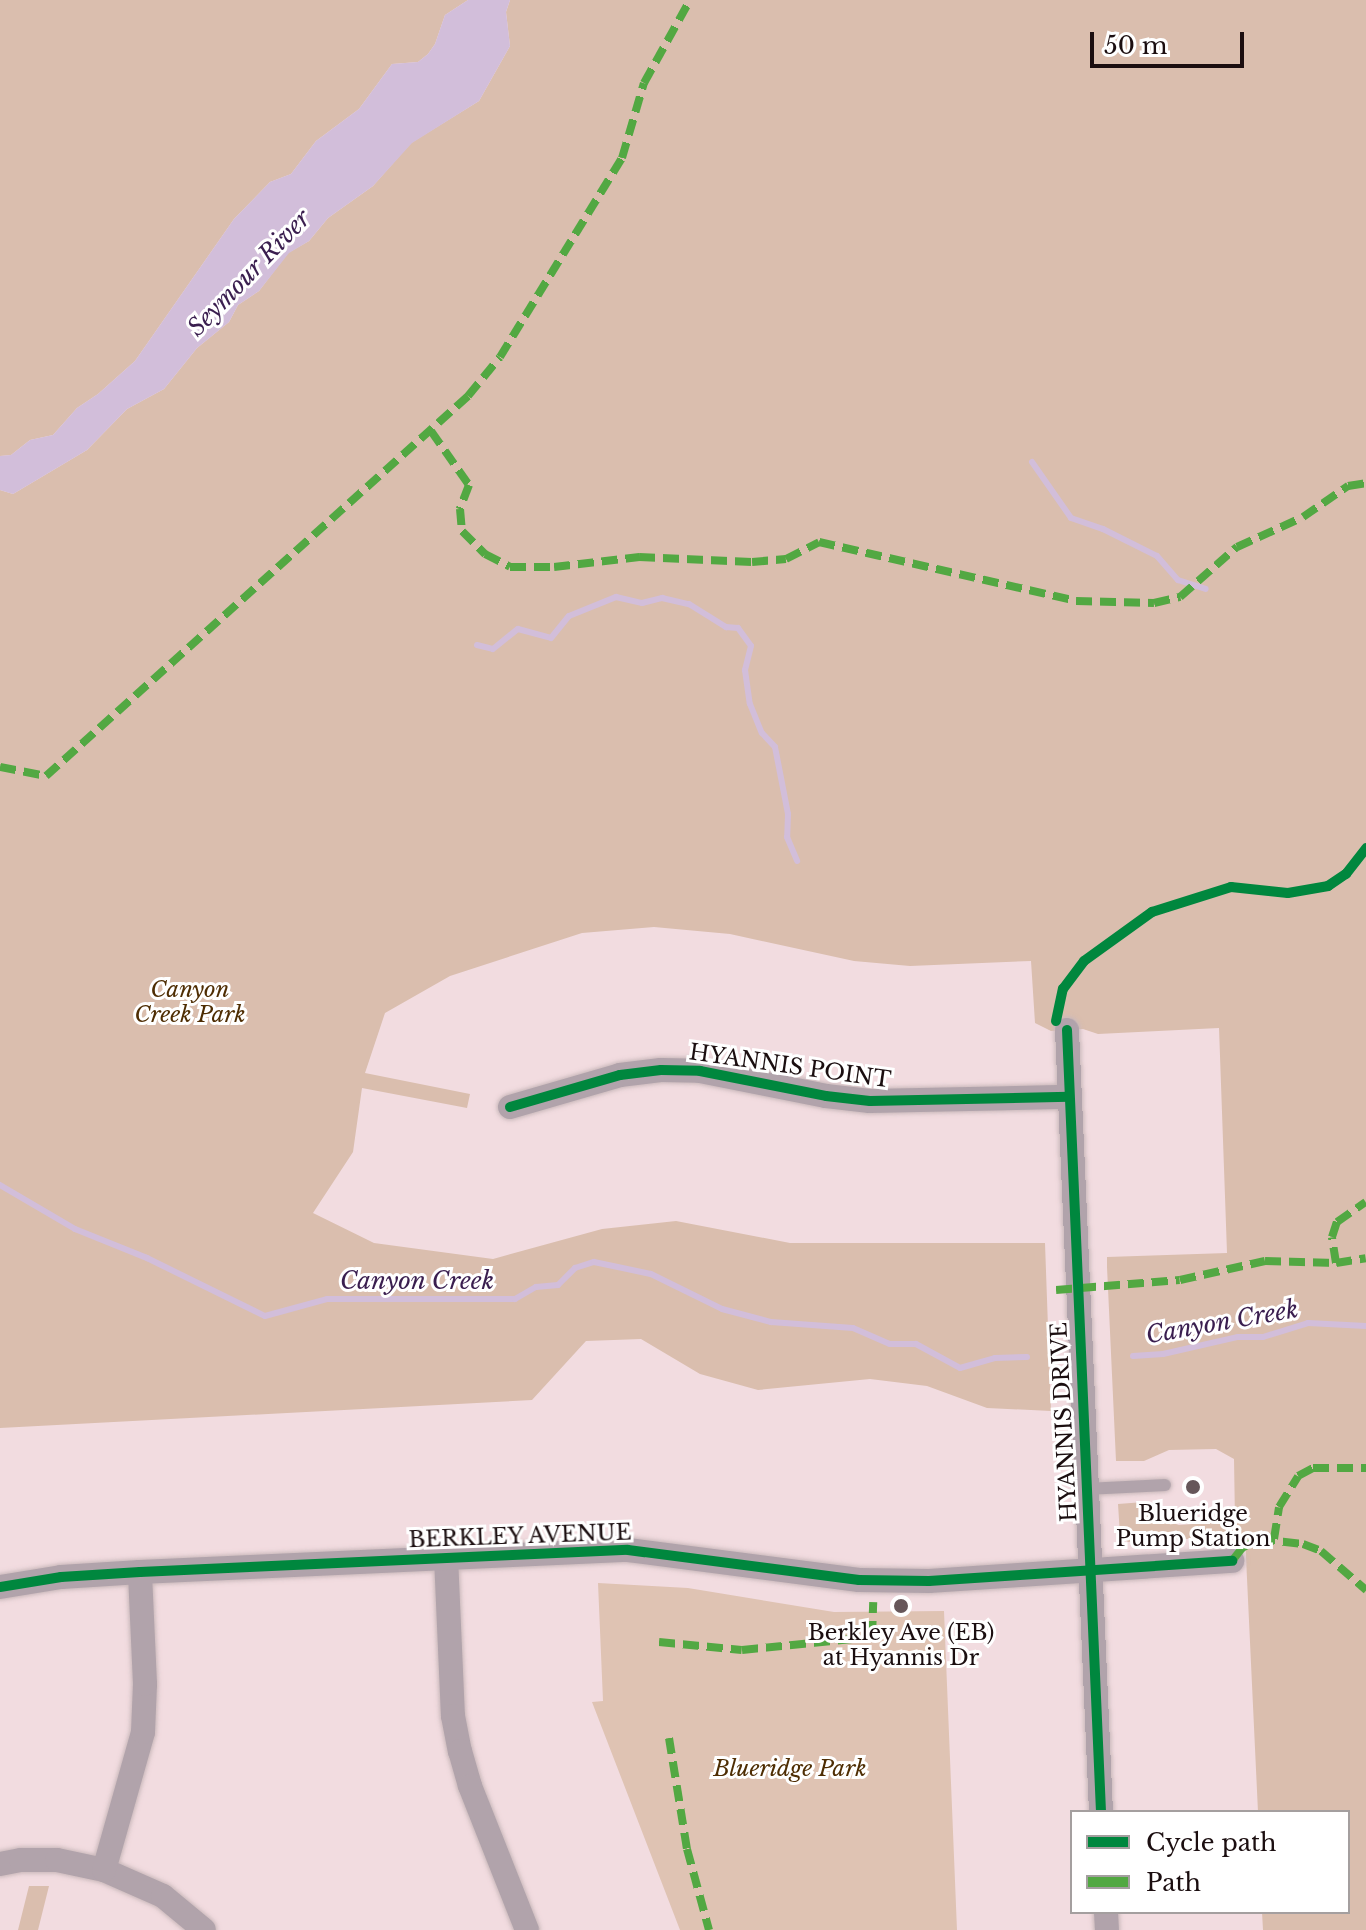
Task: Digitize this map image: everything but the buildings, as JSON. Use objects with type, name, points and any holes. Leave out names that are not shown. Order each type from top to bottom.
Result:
[{"type":"street","name":"HYANNIS DRIVE","points":[[1067,1030],[1101,1810]]},
{"type":"street","name":"HYANNIS POINT","points":[[510,1107],[620,1075],[661,1070],[700,1071],[826,1096],[870,1101],[1069,1097]]},
{"type":"street","name":"BERKLEY AVENUE","points":[[0,1587],[61,1577],[140,1572],[628,1550],[859,1580],[929,1581],[1232,1561]]},
{"type":"street","points":[[446,1557],[453,1716],[460,1751],[470,1786],[527,1930]]},
{"type":"street","points":[[104,1870],[143,1732],[145,1684],[140,1572]]},
{"type":"street","points":[[0,1864],[21,1860],[57,1860],[104,1870],[163,1896],[204,1930]]},
{"type":"lane","points":[[1087,1489],[1165,1485]]},
{"type":"green space","points":[[0,0],[468,0],[445,15],[435,44],[428,54],[418,62],[392,64],[359,109],[316,141],[291,174],[270,182],[234,219],[135,361],[77,408],[53,435],[30,440],[11,455],[0,456]]},
{"type":"green space","name":"Canyon Creek Park","points":[[510,0],[1366,0],[1366,1930],[1263,1930],[1262,1914],[1350,1914],[1350,1810],[1258,1810],[1245,1536],[1128,1542],[1120,1535],[1118,1504],[1144,1502],[1158,1518],[1179,1525],[1235,1521],[1234,1459],[1216,1449],[1169,1450],[1144,1461],[1116,1461],[1107,1267],[1107,1257],[1227,1253],[1219,1028],[1098,1034],[1083,1029],[1051,1031],[1035,1023],[1031,961],[910,966],[854,961],[730,934],[654,927],[582,933],[450,976],[385,1013],[365,1073],[470,1094],[467,1108],[362,1088],[353,1152],[313,1213],[374,1243],[493,1259],[602,1229],[676,1221],[790,1243],[1045,1243],[1051,1411],[987,1408],[927,1386],[870,1379],[758,1390],[700,1374],[641,1339],[586,1341],[532,1400],[0,1428],[0,490],[13,494],[87,450],[127,409],[164,389],[197,348],[229,322],[238,305],[259,291],[288,253],[309,241],[328,218],[373,186],[411,143],[479,101],[510,46],[506,12]]},
{"type":"green space","name":"Blueridge Park","points":[[598,1583],[688,1588],[834,1612],[944,1611],[957,1930],[680,1930],[592,1702],[603,1701]]},
{"type":"green space","points":[[29,1886],[49,1886],[38,1930],[18,1930]]},
{"type":"water","name":"Seymour River","points":[[468,0],[510,0],[506,12],[510,46],[479,101],[412,143],[373,186],[328,218],[309,241],[289,253],[259,291],[238,305],[229,322],[197,348],[164,389],[127,409],[87,450],[13,494],[0,490],[0,456],[11,455],[30,440],[53,435],[77,408],[135,361],[234,219],[270,182],[291,174],[316,141],[359,109],[392,64],[418,62],[428,54],[435,44],[445,15]]},
{"type":"waterway","points":[[1032,462],[1071,518],[1103,529],[1157,556],[1178,580],[1206,589]]},
{"type":"waterway","points":[[477,645],[493,649],[518,629],[551,638],[569,616],[616,597],[642,603],[662,598],[689,604],[726,627],[738,628],[751,646],[745,670],[750,704],[762,733],[775,747],[788,814],[787,837],[797,861]]},
{"type":"waterway","name":"Canyon Creek","points":[[0,1185],[75,1229],[147,1258],[265,1316],[327,1299],[515,1299],[536,1287],[558,1285],[575,1268],[594,1262],[651,1274],[722,1309],[771,1322],[853,1328],[890,1344],[916,1344],[960,1368],[995,1358],[1027,1357]]},
{"type":"waterway","name":"Canyon Creek","points":[[1133,1356],[1163,1354],[1238,1337],[1263,1337],[1308,1323],[1366,1326]]},
{"type":"marked path","points":[[0,767],[46,776],[468,396],[500,357],[622,158],[644,83],[690,0]]},
{"type":"marked path","points":[[431,431],[469,485],[460,509],[462,531],[485,554],[510,567],[554,567],[639,557],[752,562],[786,559],[819,542],[1076,601],[1154,603],[1180,597],[1237,547],[1303,517],[1348,486],[1366,483]]},
{"type":"marked path","points":[[1336,1263],[1332,1237],[1337,1222],[1366,1202]]},
{"type":"marked path","points":[[1056,1290],[1180,1280],[1265,1261],[1336,1263],[1366,1258]]},
{"type":"marked path","points":[[1274,1539],[1279,1507],[1298,1476],[1313,1468],[1366,1468]]},
{"type":"marked path","points":[[1232,1561],[1242,1548],[1259,1539],[1303,1544],[1321,1551],[1366,1590]]},
{"type":"marked path","points":[[659,1642],[742,1650],[872,1637],[873,1602]]},
{"type":"marked path","points":[[669,1738],[687,1849],[709,1930]]},
{"type":"cycle path","points":[[1056,1021],[1063,989],[1084,961],[1152,912],[1231,887],[1288,893],[1328,886],[1346,874],[1366,848]]},
{"type":"cycle path","points":[[1067,1030],[1101,1810]]},
{"type":"cycle path","points":[[510,1107],[620,1075],[661,1070],[700,1071],[826,1096],[870,1101],[1069,1097]]},
{"type":"cycle path","points":[[0,1587],[61,1577],[140,1572],[628,1550],[859,1580],[929,1581],[1232,1561]]},
{"type":"place","name":"Blueridge Pump Station","points":[[1193,1487]]},
{"type":"place","name":"Berkley Ave (EB) at Hyannis Dr","points":[[901,1606]]}]
